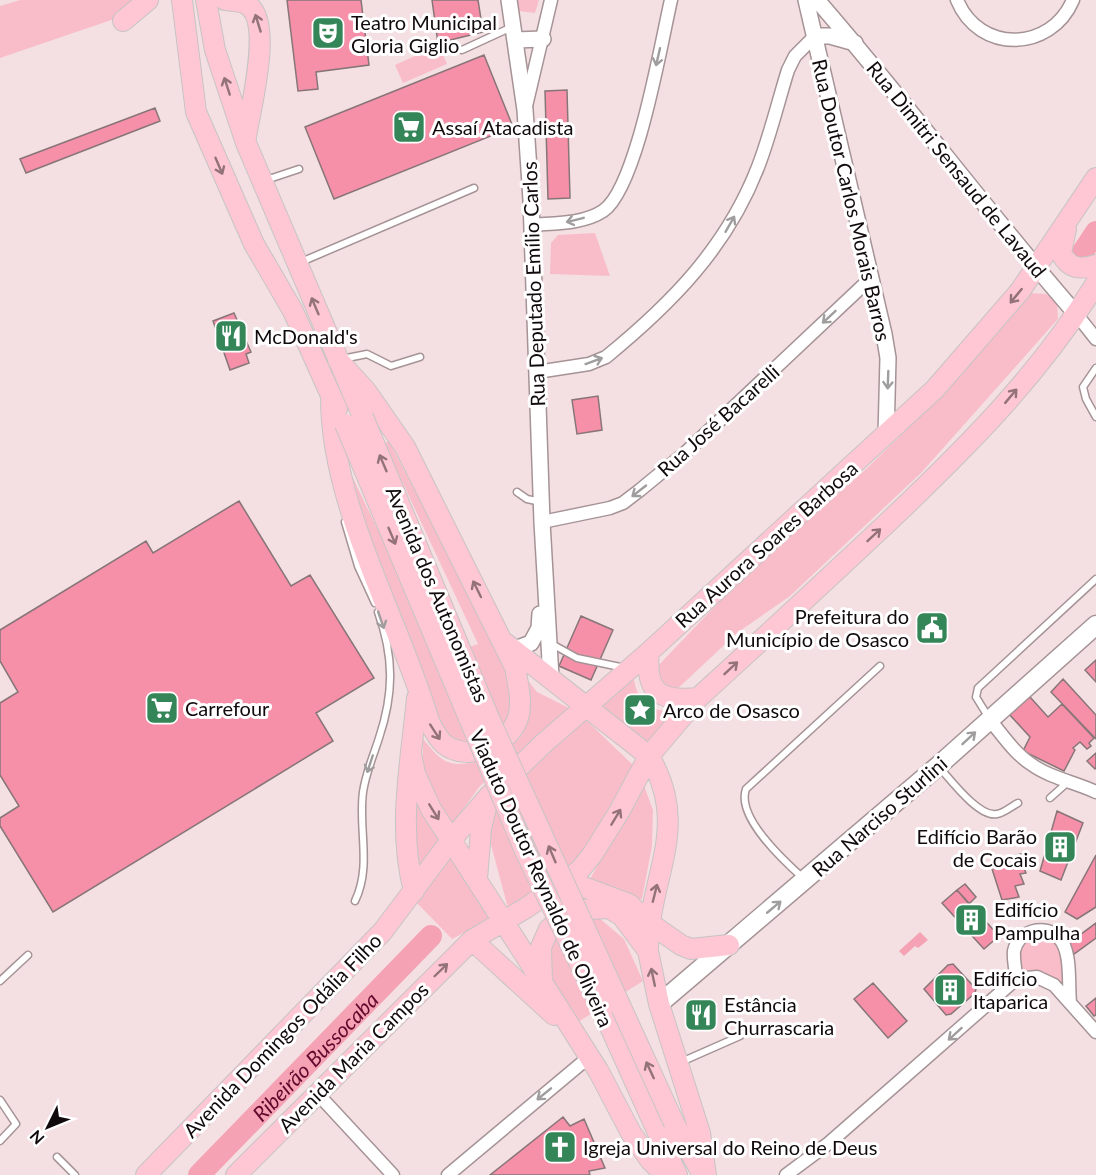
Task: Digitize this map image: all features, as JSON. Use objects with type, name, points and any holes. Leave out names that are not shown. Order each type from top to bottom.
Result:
[{"type":"main road","points":[[123,21],[148,0]]},
{"type":"main road","points":[[182,5],[216,1],[245,3],[259,20],[261,49],[246,143]]},
{"type":"main road","name":"Avenida dos Autonomistas","points":[[216,1],[215,50],[246,143],[338,360],[354,420],[674,1123],[705,1175]]},
{"type":"main road","name":"Avenida dos Autonomistas","points":[[182,5],[196,112],[254,244],[293,311],[331,398],[354,420]]},
{"type":"main road","name":"Rua Aurora Soares Barbosa","points":[[414,891],[452,839],[489,796],[585,706],[649,652],[886,436],[961,362],[1036,269],[1068,224],[1096,178]]},
{"type":"main road","points":[[1068,224],[1061,253],[1068,265],[1078,269],[1096,265]]},
{"type":"main road","name":"Avenida Maria Campos","points":[[236,1175],[316,1092],[472,940],[568,880],[592,855],[619,812],[648,756],[698,698],[949,464],[1001,407],[1077,315],[1096,283]]},
{"type":"main road","points":[[331,398],[331,422],[343,484],[429,721],[445,744],[457,750],[474,752],[496,744],[508,734],[517,721],[519,709],[519,684],[508,645],[405,447],[366,391],[338,360]]},
{"type":"main road","name":"Viaduto Doutor Reynaldo de Oliveira","points":[[354,420],[525,851],[602,1009],[676,1175]]},
{"type":"main road","name":"Rua Narciso Sturlini","points":[[659,1004],[938,766],[1096,625]]},
{"type":"main road","points":[[508,645],[648,756],[662,778],[669,827],[648,922],[648,951],[659,1004],[700,1133],[705,1175]]},
{"type":"main road","points":[[649,652],[649,682],[656,692],[666,698],[698,698]]},
{"type":"main road","points":[[414,891],[406,864],[405,838],[418,687]]},
{"type":"main road","points":[[412,758],[422,791],[589,1057],[631,1133],[650,1160],[665,1175]]},
{"type":"main road","points":[[477,879],[481,829],[489,796]]},
{"type":"main road","points":[[568,880],[629,904],[665,936],[691,949],[729,945]]},
{"type":"main road","name":"Avenida Domingos Odália Filho","points":[[146,1175],[382,931],[414,891]]},
{"type":"main road","points":[[542,982],[541,947],[549,929],[572,910],[609,908],[622,916],[648,951]]},
{"type":"main road","points":[[472,940],[572,1033]]},
{"type":"street","name":"Rua Deputado Emílio Carlos","points":[[509,0],[525,110],[532,225],[547,641],[551,678]]},
{"type":"street","points":[[525,110],[551,0]]},
{"type":"street","points":[[532,225],[573,222],[604,210],[623,184],[636,149],[671,0]]},
{"type":"street","name":"Rua Doutor Carlos Morais Barros","points":[[806,0],[847,182],[872,277],[888,358],[886,436]]},
{"type":"street","name":"Rua Dimitri Sensaud de Lavaud","points":[[817,0],[855,43],[1036,269],[1096,339]]},
{"type":"street","points":[[957,0],[960,8],[984,33],[1018,41],[1045,33],[1066,16],[1073,0]]},
{"type":"street","points":[[514,33],[543,39]]},
{"type":"street","points":[[537,372],[589,364],[606,357],[698,271],[733,220],[758,166],[788,70],[795,56],[815,36]]},
{"type":"street","name":"Rua Doutor Carlos Morais Barros","points":[[815,36],[830,36],[855,43]]},
{"type":"street","name":"Rua José Bacarelli","points":[[542,522],[610,508],[623,503],[685,453],[872,277]]},
{"type":"street","name":"Rua Deputado Emílio Carlos","points":[[508,645],[531,643],[539,628],[540,589],[545,570]]},
{"type":"street","points":[[989,719],[1015,751],[1030,764],[1096,792]]},
{"type":"street","points":[[1017,979],[1014,949],[1018,942],[1024,935],[1036,930],[1050,932],[1060,938],[1065,950],[1070,1002]]},
{"type":"street","points":[[786,1175],[829,1143],[1017,979],[1036,977],[1045,980],[1070,1002],[1096,1032]]},
{"type":"street","points":[[448,1175],[589,1057]]},
{"type":"street","points":[[316,1092],[393,1175]]},
{"type":"lane","points":[[462,50],[514,33]]},
{"type":"lane","points":[[262,181],[299,169]]},
{"type":"lane","points":[[297,263],[474,188]]},
{"type":"lane","points":[[338,360],[367,354],[391,366],[420,357]]},
{"type":"lane","points":[[1096,368],[1083,387],[1086,399],[1096,417]]},
{"type":"lane","points":[[343,484],[344,517],[348,538],[386,634],[392,660],[386,715],[368,766],[363,793],[365,868],[362,886],[355,901]]},
{"type":"lane","points":[[517,492],[527,499],[541,502]]},
{"type":"lane","points":[[989,719],[976,697],[978,688],[1096,579]]},
{"type":"lane","points":[[547,641],[577,658],[629,669]]},
{"type":"lane","points":[[805,880],[774,852],[744,807],[746,789],[880,666]]},
{"type":"lane","points":[[938,766],[972,802],[990,814],[998,814],[1018,803]]},
{"type":"lane","points":[[1050,798],[1068,782]]},
{"type":"lane","points":[[0,981],[28,955]]},
{"type":"lane","points":[[678,1064],[740,1036]]},
{"type":"lane","points":[[0,1100],[16,1124],[0,1141]]},
{"type":"lane","points":[[57,1157],[75,1175]]},
{"type":"shaded area","points":[[20,0],[134,0],[126,15],[0,58],[0,6]]},
{"type":"shaded area","points":[[517,0],[539,0],[535,13],[519,11]]},
{"type":"shaded area","points":[[439,45],[447,64],[403,83],[395,65]]},
{"type":"shaded area","points":[[595,233],[610,276],[550,274],[551,243],[558,235]]},
{"type":"shaded area","points":[[1030,293],[1046,294],[1057,303],[1058,319],[921,473],[790,596],[737,633],[673,693],[653,671],[743,577],[864,471],[930,407]]},
{"type":"shaded area","points":[[389,441],[507,668],[511,694],[509,718],[497,737],[486,743],[468,746],[444,739],[348,478],[353,478],[439,657],[478,644],[384,443]]},
{"type":"shaded area","points":[[633,672],[637,691],[646,704],[661,710],[680,709],[644,746],[591,706]]},
{"type":"shaded area","points":[[526,678],[537,692],[571,709],[480,786],[451,826],[422,779],[423,739],[439,757],[451,763],[470,763],[503,751],[520,738],[524,730]]},
{"type":"shaded area","points":[[584,718],[633,765],[585,851],[561,881],[508,908],[490,841],[495,800]]},
{"type":"shaded area","points":[[643,783],[653,810],[652,846],[642,899],[630,900],[590,879]]},
{"type":"shaded area","points":[[412,793],[424,817],[441,840],[416,875]]},
{"type":"shaded area","points":[[451,854],[492,918],[452,939],[415,901]]},
{"type":"shaded area","points":[[598,917],[624,939],[643,981],[575,1024],[549,985],[546,962],[557,938],[574,918]]},
{"type":"shaded area","points":[[920,932],[928,940],[918,948],[915,946],[904,956],[899,951]]},
{"type":"shaded area","points":[[1049,934],[1062,951],[1063,988],[1053,979],[1043,975],[1018,974],[1019,950],[1027,939]]},
{"type":"building","name":"Teatro Municipal Gloria Giglio","points":[[287,0],[361,0],[369,65],[316,72],[318,89],[298,91]]},
{"type":"building","points":[[432,0],[478,0],[483,32],[438,43]]},
{"type":"building","name":"Assaí Atacadista","points":[[484,55],[513,127],[334,199],[305,127]]},
{"type":"building","points":[[567,90],[570,198],[548,199],[545,91]]},
{"type":"building","points":[[155,108],[160,121],[26,173],[20,159]]},
{"type":"building","name":"McDonald's","points":[[234,313],[251,352],[246,354],[249,363],[230,370],[213,321]]},
{"type":"building","points":[[598,396],[602,430],[577,434],[572,400]]},
{"type":"building","name":"Carrefour","points":[[239,501],[291,586],[310,575],[374,678],[316,713],[333,741],[53,912],[0,826],[0,818],[19,806],[0,775],[0,703],[18,692],[0,661],[0,630],[146,541],[153,553]]},
{"type":"building","points":[[581,616],[613,630],[591,680],[559,666]]},
{"type":"building","points":[[1096,660],[1096,682],[1085,670]]},
{"type":"building","points":[[1063,679],[1096,715],[1096,739],[1051,692]]},
{"type":"building","points":[[1030,697],[1048,717],[1062,704],[1094,738],[1087,749],[1080,742],[1073,748],[1075,750],[1064,771],[1023,751],[1030,737],[1009,714]]},
{"type":"building","points":[[1096,753],[1096,768],[1095,769],[1087,761]]},
{"type":"building","name":"Edifício Barão de Cocais","points":[[1057,811],[1083,823],[1061,880],[1040,871]]},
{"type":"building","points":[[1025,853],[1029,865],[1024,868],[1026,873],[1020,874],[1024,884],[1015,886],[1019,897],[1002,900],[992,869],[1007,863],[1005,858]]},
{"type":"building","points":[[1096,855],[1096,907],[1077,919],[1065,912]]},
{"type":"building","points":[[965,884],[976,897],[969,904],[957,890]]},
{"type":"building","name":"Edifício Pampulha","points":[[957,890],[999,936],[984,949],[942,903]]},
{"type":"building","points":[[1096,923],[1096,938],[1074,954],[1069,943]]},
{"type":"building","name":"Edifício Itaparica","points":[[953,964],[976,989],[975,993],[951,1014],[946,1015],[924,989],[948,965]]},
{"type":"building","points":[[873,983],[907,1021],[888,1038],[854,999]]},
{"type":"building","points":[[1096,998],[1096,1015],[1094,1016],[1086,1006]]},
{"type":"building","name":"Igreja Universal do Reino de Deus","points":[[563,1117],[570,1126],[584,1119],[605,1168],[589,1171],[590,1175],[490,1175]]},
{"type":"waterway","name":"Ribeirão Bussocaba","points":[[1082,253],[1096,232]]},
{"type":"waterway","name":"Ribeirão Bussocaba","points":[[199,1175],[431,936]]},
{"type":"place","name":"Teatro Municipal Gloria Giglio","points":[[328,33]]},
{"type":"place","name":"Assaí Atacadista","points":[[409,127]]},
{"type":"place","name":"McDonald's","points":[[231,336]]},
{"type":"place","name":"Prefeitura do Município de Osasco","points":[[932,628]]},
{"type":"place","name":"Carrefour","points":[[162,708]]},
{"type":"place","name":"Arco de Osasco","points":[[640,710]]},
{"type":"place","name":"Edifício Barão de Cocais","points":[[1060,847]]},
{"type":"place","name":"Edifício Pampulha","points":[[971,920]]},
{"type":"place","name":"Edifício Itaparica","points":[[950,990]]},
{"type":"place","name":"Estância Churrascaria","points":[[701,1015]]},
{"type":"place","name":"Igreja Universal do Reino de Deus","points":[[560,1147]]}]
